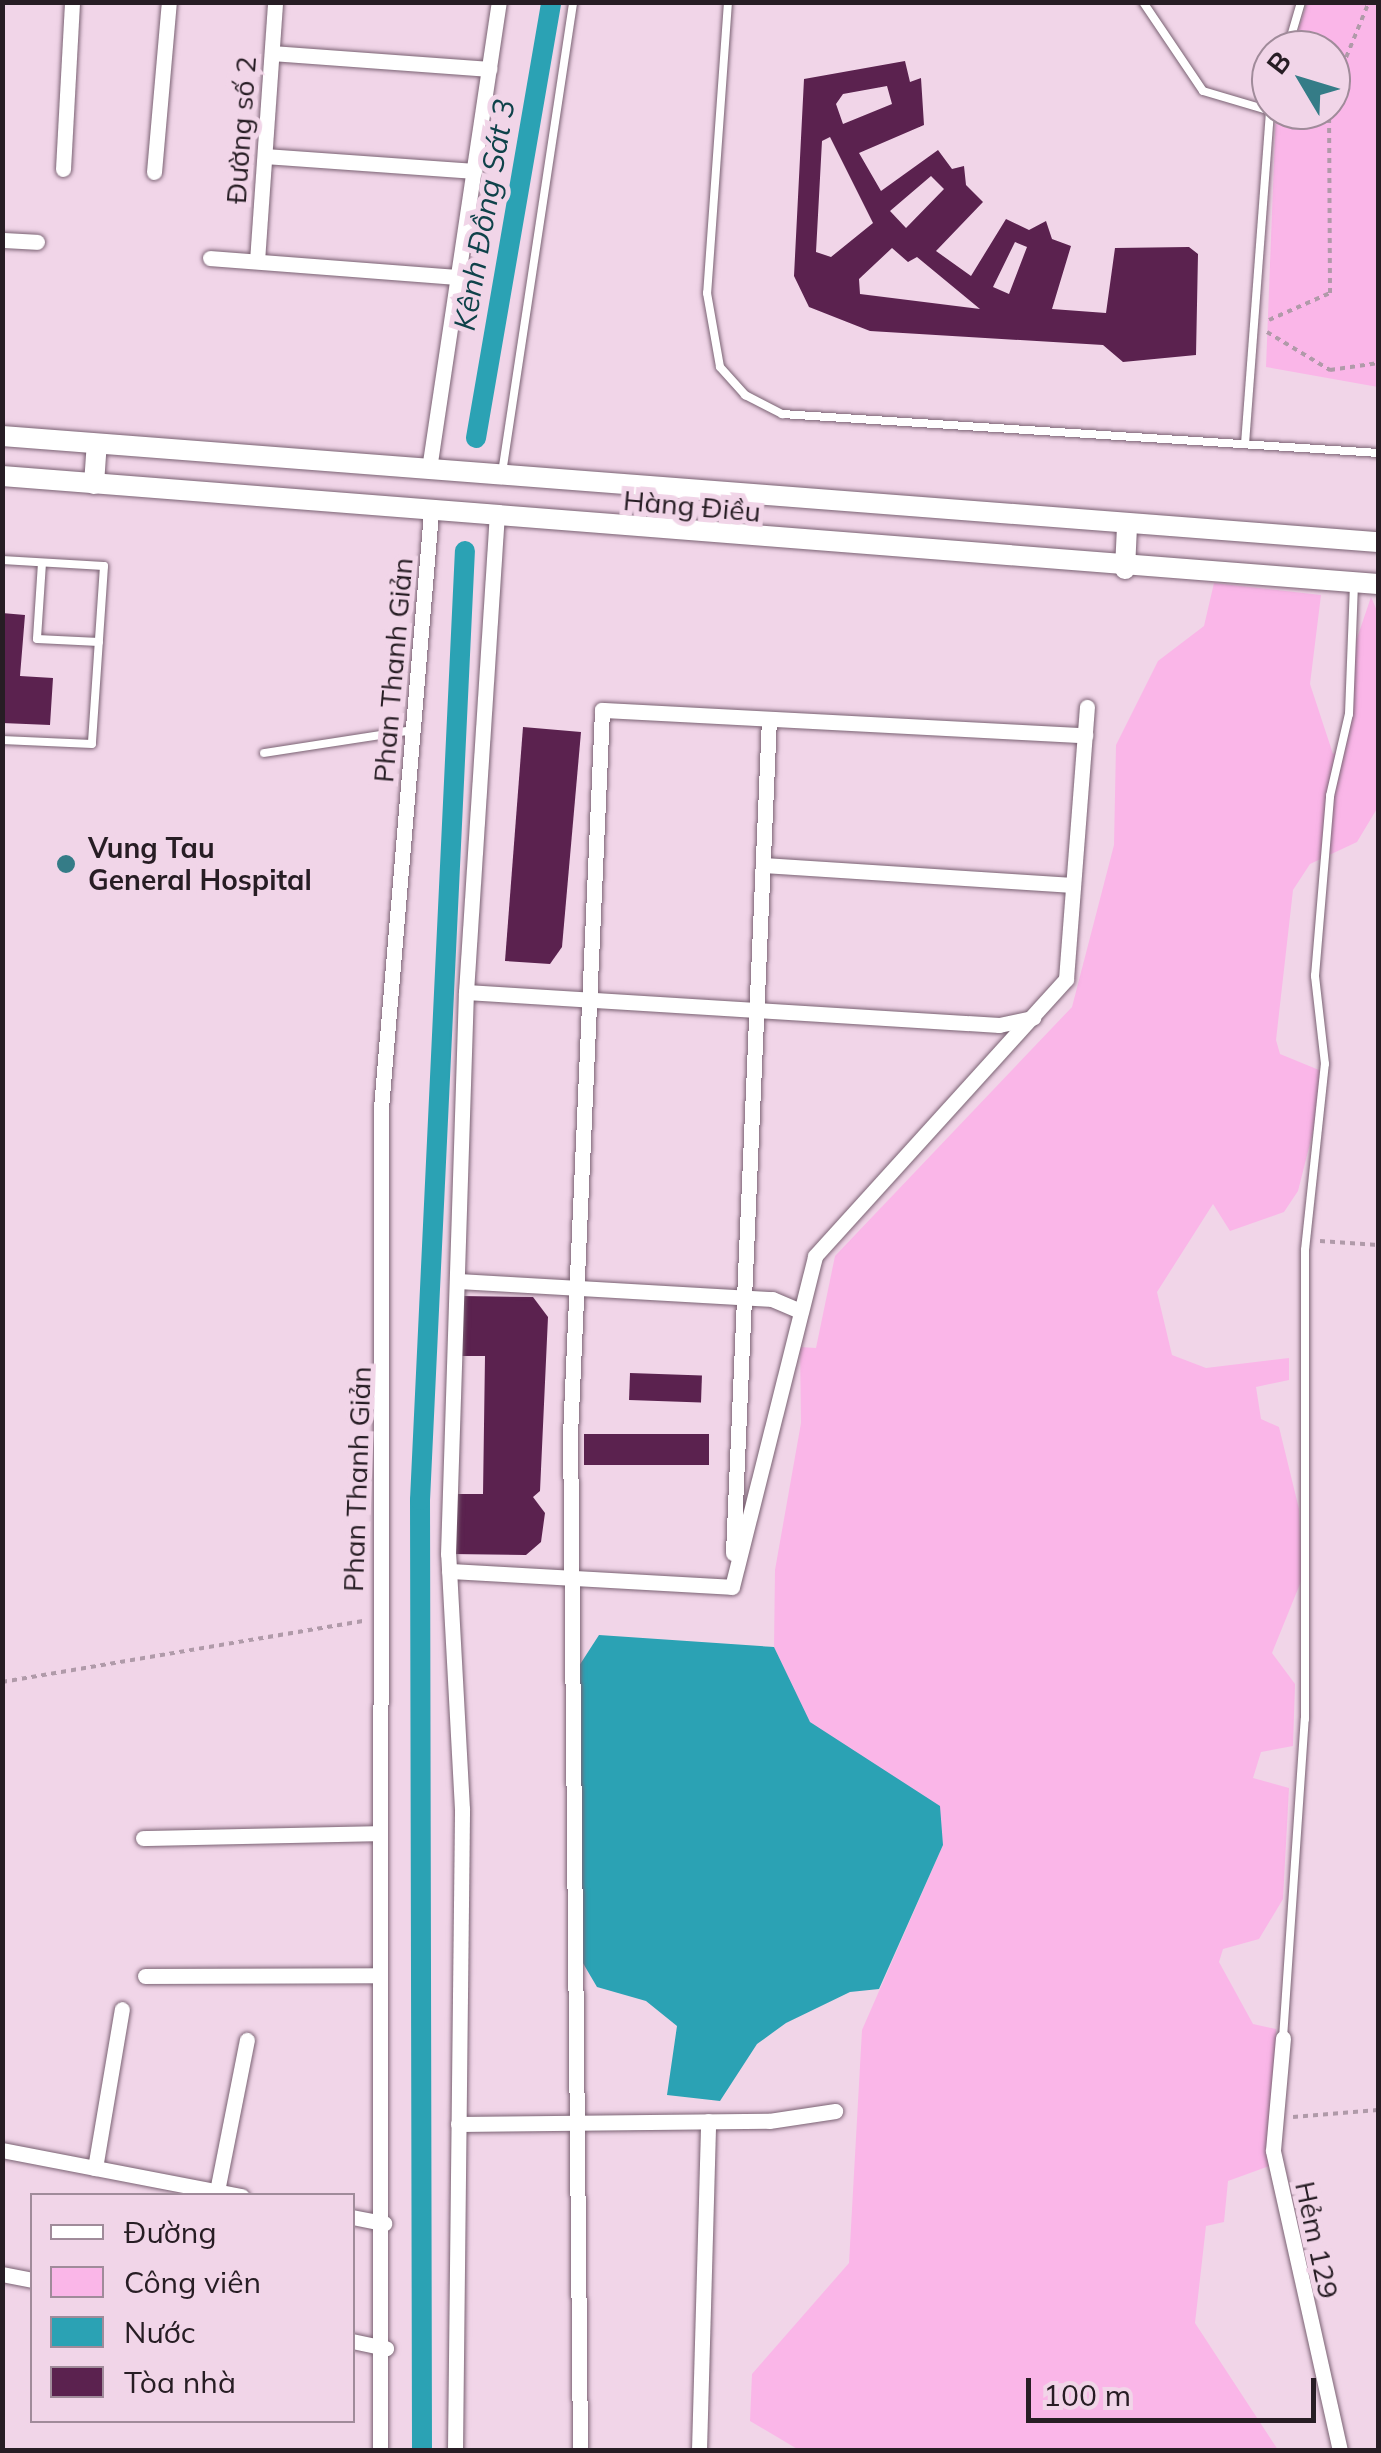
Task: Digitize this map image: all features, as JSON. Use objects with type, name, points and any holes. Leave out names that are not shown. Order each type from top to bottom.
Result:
[{"type":"main road","name":"Hàng Điều","points":[[2,436],[1127,526],[1378,542]]},
{"type":"main road","points":[[94,484],[97,445]]},
{"type":"main road","name":"Hàng Điều","points":[[2,476],[1124,569],[1378,584]]},
{"type":"main road","points":[[1124,569],[1127,526]]},
{"type":"street","points":[[62,169],[72,2]]},
{"type":"street","points":[[154,172],[169,2]]},
{"type":"street","name":"Đường số 2","points":[[257,261],[275,2]]},
{"type":"street","points":[[429,469],[498,2]]},
{"type":"street","points":[[272,53],[489,69]]},
{"type":"street","points":[[265,156],[474,172]]},
{"type":"street","points":[[2,240],[38,242]]},
{"type":"street","points":[[210,258],[459,277]]},
{"type":"street","name":"Phan Thanh Giản","points":[[380,2450],[386,2348],[377,1618],[388,1432],[382,1108],[431,512]]},
{"type":"street","points":[[455,2450],[462,1809],[450,1571],[466,992],[497,518]]},
{"type":"street","points":[[732,1587],[816,1256],[1066,978],[1069,885],[1087,707]]},
{"type":"street","points":[[580,2450],[580,2004],[569,1986],[570,1577],[574,1288],[602,710],[1085,735]]},
{"type":"street","points":[[732,1587],[738,1296],[769,719]]},
{"type":"street","points":[[763,865],[1069,885]]},
{"type":"street","points":[[466,992],[999,1025],[1033,1018]]},
{"type":"street","points":[[458,1282],[738,1296],[800,1311]]},
{"type":"street","points":[[450,1571],[732,1587]]},
{"type":"street","points":[[144,1838],[378,1833]]},
{"type":"street","points":[[145,1976],[379,1975]]},
{"type":"street","points":[[94,2168],[122,2009]]},
{"type":"street","name":"Hẻm 129","points":[[1283,2038],[1278,2119],[1282,2202],[1340,2450]]},
{"type":"street","points":[[217,2191],[247,2040]]},
{"type":"street","points":[[458,2124],[708,2121],[835,2111]]},
{"type":"street","points":[[699,2450],[708,2121]]},
{"type":"street","points":[[2,2150],[227,2193]]},
{"type":"street","points":[[355,2217],[384,2223]]},
{"type":"street","points":[[2,2274],[30,2280]]},
{"type":"street","points":[[355,2343],[386,2348]]},
{"type":"lane","points":[[501,477],[573,2]]},
{"type":"lane","points":[[728,2],[707,293],[720,367],[745,395],[782,414],[1378,453]]},
{"type":"lane","points":[[1143,2],[1202,91],[1251,105]]},
{"type":"lane","points":[[1292,30],[1300,2]]},
{"type":"lane","points":[[1246,444],[1266,130]]},
{"type":"lane","points":[[2,560],[104,566],[92,744],[2,740]]},
{"type":"lane","points":[[42,562],[37,639],[99,642]]},
{"type":"lane","points":[[1283,2038],[1306,1719],[1306,1240],[1325,1064],[1315,976],[1324,841],[1349,714],[1354,582]]},
{"type":"lane","points":[[264,753],[412,730]]},
{"type":"path","points":[[1351,46],[1369,2]]},
{"type":"path","points":[[1255,324],[1304,312],[1330,294],[1329,130]]},
{"type":"path","points":[[1255,324],[1330,370],[1378,364]]},
{"type":"path","points":[[1306,1240],[1378,1245]]},
{"type":"path","points":[[2,1682],[377,1618]]},
{"type":"path","points":[[1278,2119],[1378,2110]]},
{"type":"green space","points":[[1307,3],[1378,3],[1378,387],[1266,367],[1275,130],[1351,130],[1351,30],[1298,30]]},
{"type":"green space","points":[[1214,583],[1321,595],[1310,684],[1333,754],[1346,745],[1349,662],[1371,597],[1378,613],[1378,807],[1357,842],[1310,864],[1293,890],[1276,1040],[1280,1054],[1319,1070],[1323,1092],[1298,1191],[1284,1212],[1230,1231],[1213,1204],[1157,1292],[1172,1355],[1206,1368],[1289,1358],[1289,1380],[1256,1387],[1261,1419],[1279,1427],[1299,1509],[1302,1579],[1272,1653],[1295,1684],[1293,1746],[1261,1752],[1253,1778],[1289,1788],[1283,1899],[1259,1939],[1223,1949],[1219,1962],[1253,2024],[1276,2029],[1279,2116],[1272,2165],[1228,2181],[1224,2222],[1206,2226],[1195,2323],[1278,2450],[799,2450],[750,2421],[752,2374],[849,2263],[862,2030],[943,1845],[885,1775],[809,1722],[774,1647],[775,1570],[801,1423],[800,1347],[816,1348],[835,1256],[1072,1007],[1114,845],[1116,745],[1158,661],[1204,626]]},
{"type":"water","points":[[599,1635],[774,1647],[810,1722],[940,1806],[943,1845],[879,1989],[850,1992],[786,2023],[757,2044],[720,2101],[667,2095],[677,2026],[646,2001],[597,1987],[577,1953],[577,1669]]},
{"type":"building","points":[[905,61],[910,82],[921,78],[924,125],[859,153],[881,191],[938,150],[952,169],[964,166],[966,185],[983,202],[936,251],[971,276],[1006,219],[1029,230],[1046,221],[1052,239],[1071,246],[1052,309],[1106,313],[1115,248],[1189,247],[1198,254],[1196,355],[1123,362],[1103,345],[870,331],[809,307],[794,276],[804,79]],"holes":[[[887,86],[892,104],[843,124],[836,104],[843,94]],[[830,137],[873,223],[831,257],[816,252],[822,141]],[[931,176],[944,189],[906,228],[890,211]],[[1015,242],[1027,247],[1009,294],[993,287]],[[892,248],[908,262],[917,257],[980,309],[860,294],[859,279]]]},
{"type":"building","points":[[2,613],[25,615],[20,676],[53,678],[50,725],[2,723]]},
{"type":"building","points":[[523,727],[581,732],[562,947],[550,964],[505,961]]},
{"type":"building","points":[[461,1296],[533,1297],[548,1317],[540,1491],[533,1497],[545,1513],[541,1542],[526,1555],[451,1554],[452,1494],[483,1494],[485,1356],[460,1356]]},
{"type":"building","points":[[630,1373],[702,1376],[701,1402],[629,1400]]},
{"type":"building","points":[[584,1434],[709,1434],[709,1465],[584,1465]]},
{"type":"waterway","name":"Kênh Đồng Sát 3","points":[[476,438],[551,2]]},
{"type":"waterway","points":[[422,2450],[420,1500],[465,551]]},
{"type":"place","name":"Vung Tau General Hospital","points":[[66,864]]}]
